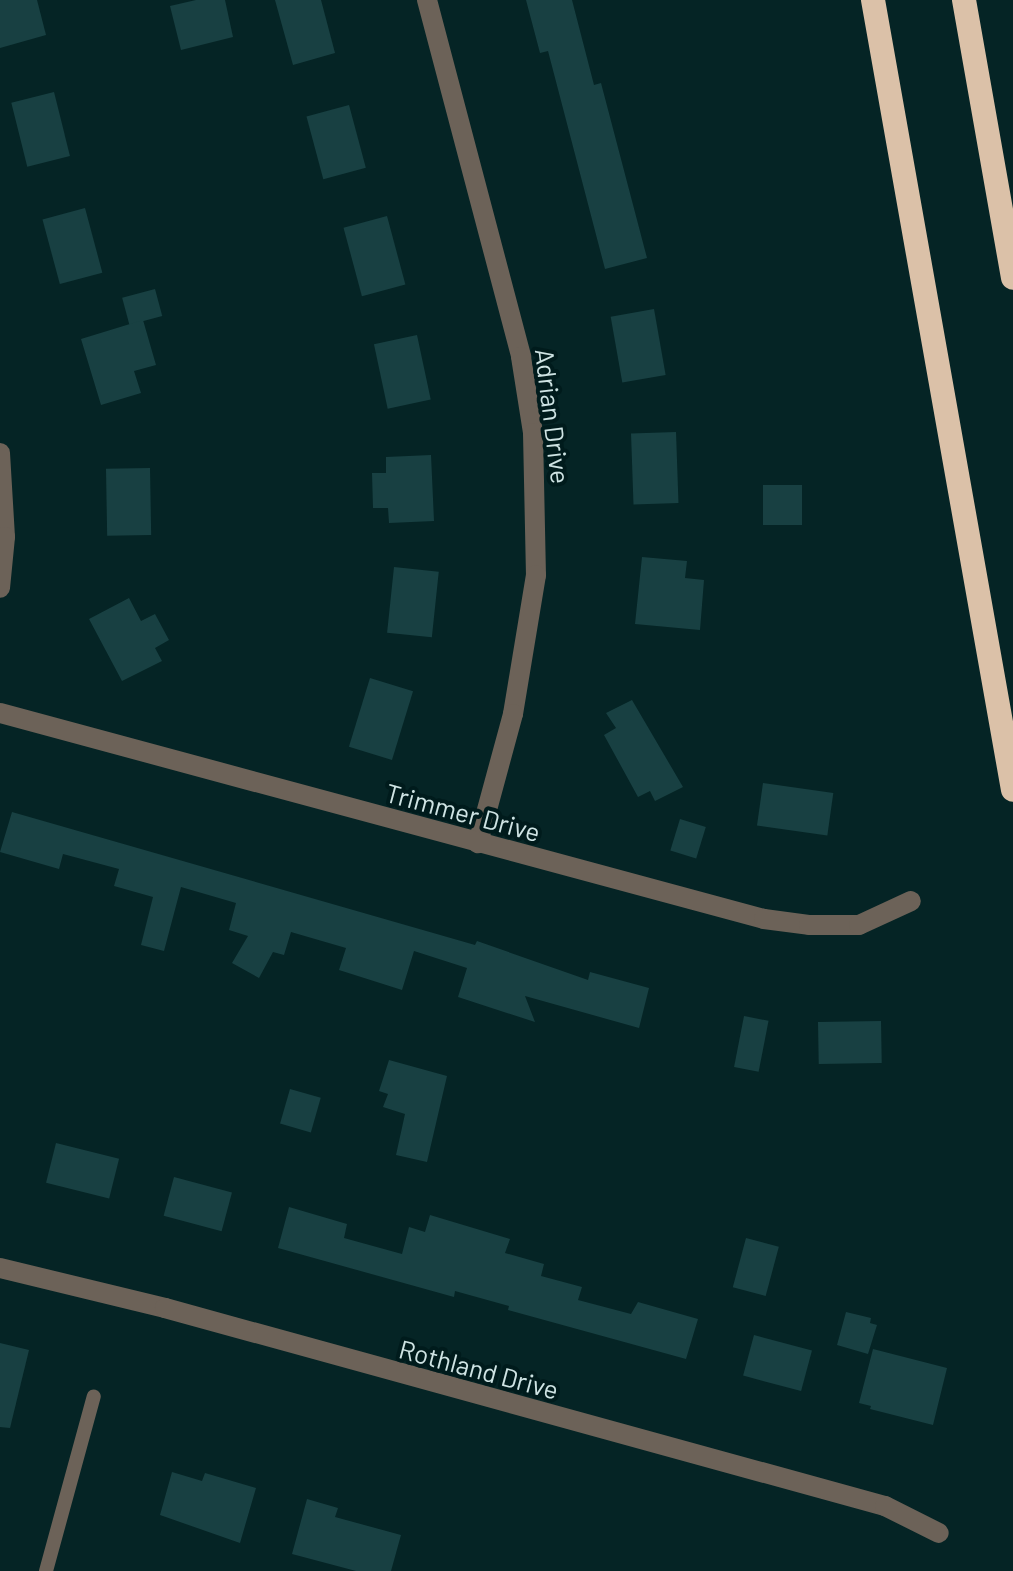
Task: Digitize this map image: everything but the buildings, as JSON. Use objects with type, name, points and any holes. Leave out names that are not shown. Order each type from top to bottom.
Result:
[{"type":"highway","points":[[873,0],[1013,790]]},
{"type":"highway","points":[[964,0],[1013,278]]},
{"type":"street","name":"Adrian Drive","points":[[427,0],[521,357],[533,433],[536,575],[513,714],[478,843]]},
{"type":"street","points":[[0,453],[5,537],[0,588]]},
{"type":"street","name":"Trimmer Drive","points":[[0,713],[689,901],[794,923],[859,925],[911,901]]},
{"type":"street","name":"Rothland Drive","points":[[0,1268],[165,1308],[885,1506],[939,1533]]},
{"type":"lane","points":[[46,1571],[94,1396]]}]
